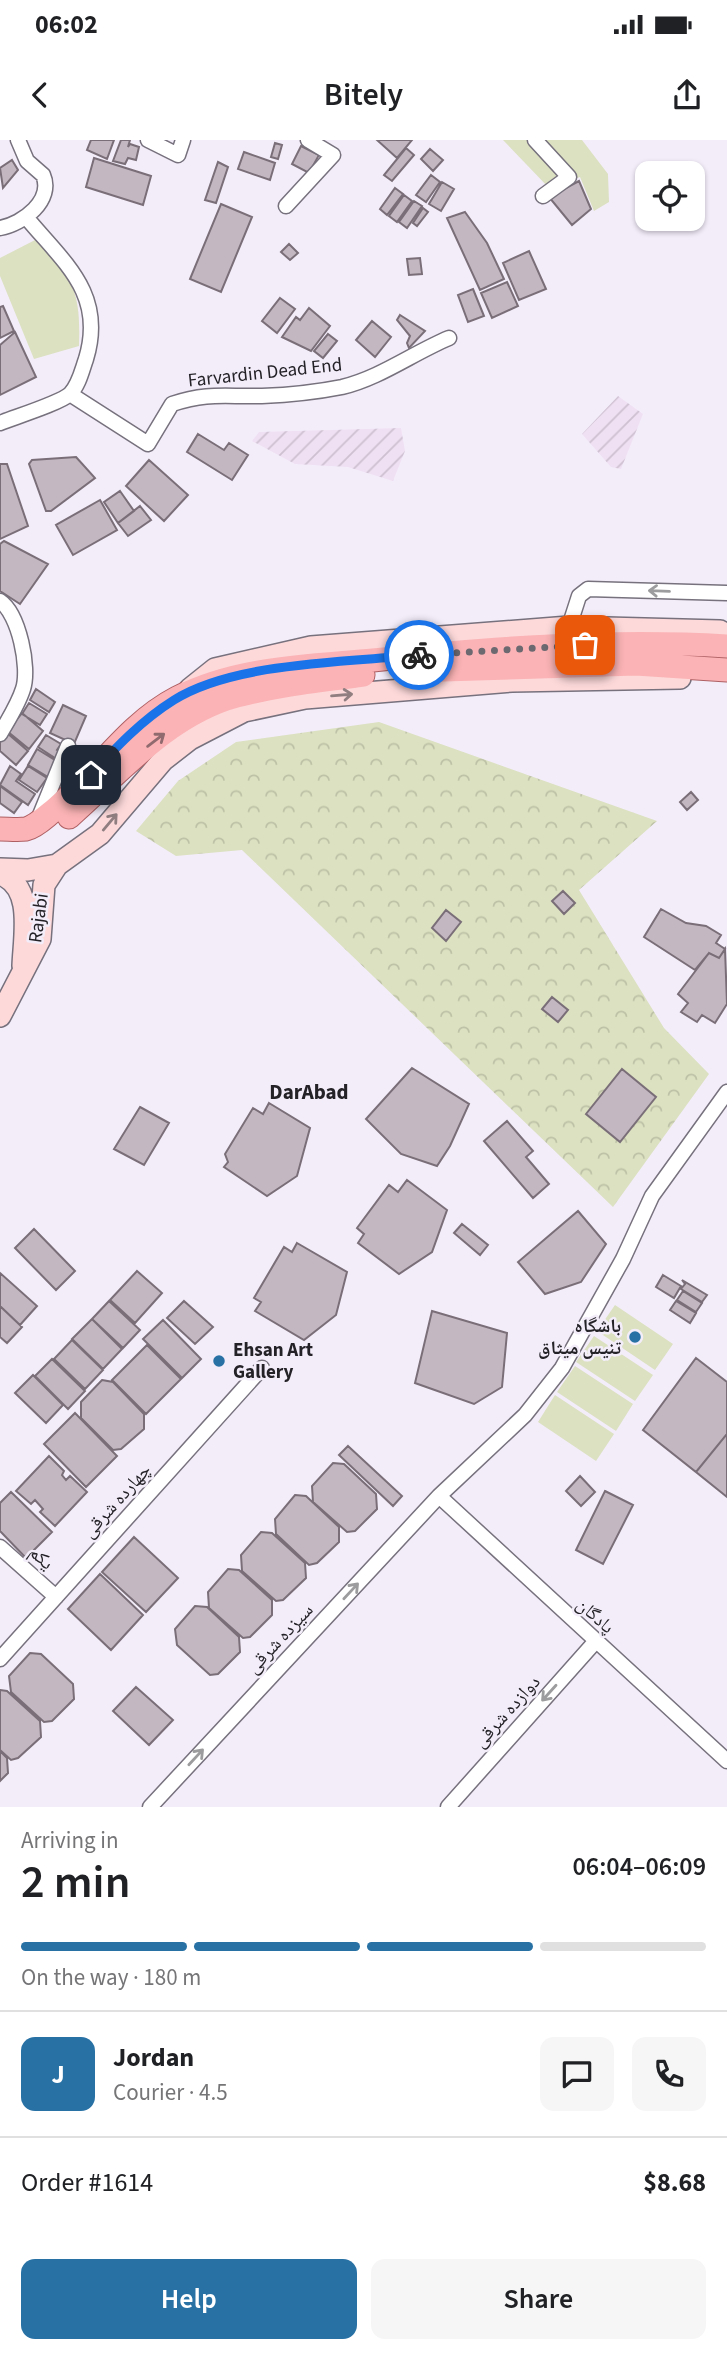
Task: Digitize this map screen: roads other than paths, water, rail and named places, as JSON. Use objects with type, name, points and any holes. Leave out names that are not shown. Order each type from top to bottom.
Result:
[{"type":"main road","points":[[0,829],[26,829],[36,824],[72,795],[144,721],[215,669],[311,647],[569,627],[720,631],[727,636]]},
{"type":"main road","points":[[177,698],[219,682],[270,670],[491,648],[632,643],[727,646]]},
{"type":"main road","points":[[689,667],[696,650],[690,644]]},
{"type":"main road","points":[[0,845],[42,837],[67,820],[153,741],[194,714],[235,696],[370,674],[424,670],[636,664],[727,670]]},
{"type":"main road","points":[[0,871],[28,870],[57,864],[100,834],[163,760],[190,738],[244,711],[305,698],[533,680],[727,677]]},
{"type":"main road","name":"Rajabi","points":[[0,1016],[40,939],[44,885],[57,864]]},
{"type":"main road","name":"Rajabi","points":[[0,871],[16,883],[22,895],[25,916],[23,972]]},
{"type":"street","points":[[0,228],[26,217],[40,202],[46,183],[43,175],[27,161],[18,140]]},
{"type":"street","points":[[149,140],[178,155],[183,140]]},
{"type":"street","points":[[286,206],[333,155],[308,140]]},
{"type":"street","points":[[535,140],[569,177],[542,196]]},
{"type":"street","points":[[0,423],[70,394],[80,378],[89,350],[84,290],[78,276],[26,217]]},
{"type":"street","name":"Farvardin Dead End","points":[[70,394],[148,444],[172,404],[200,395],[261,396],[342,387],[370,378],[407,356],[449,338]]},
{"type":"street","points":[[569,627],[579,596],[588,589],[727,593]]},
{"type":"street","points":[[0,601],[15,619],[24,657],[24,686],[0,734]]},
{"type":"street","points":[[36,824],[68,746]]},
{"type":"street","name":"سیزده شرقی","points":[[150,1807],[439,1496],[525,1415],[562,1368],[623,1259],[652,1196],[727,1092]]},
{"type":"street","name":"چهارده شرقی","points":[[0,1659],[262,1368]]},
{"type":"street","name":"پادگان","points":[[439,1496],[727,1761]]},
{"type":"street","name":"یکم","points":[[0,1547],[56,1597]]},
{"type":"street","name":"دوازده شرقی","points":[[448,1807],[595,1642]]},
{"type":"place","name":"باشگاه تنيس ميثاق","points":[[635,1337]]},
{"type":"place","name":"Ehsan Art Gallery","points":[[219,1361]]},
{"type":"district","name":"DarAbad","points":[[309,1092]]}]
